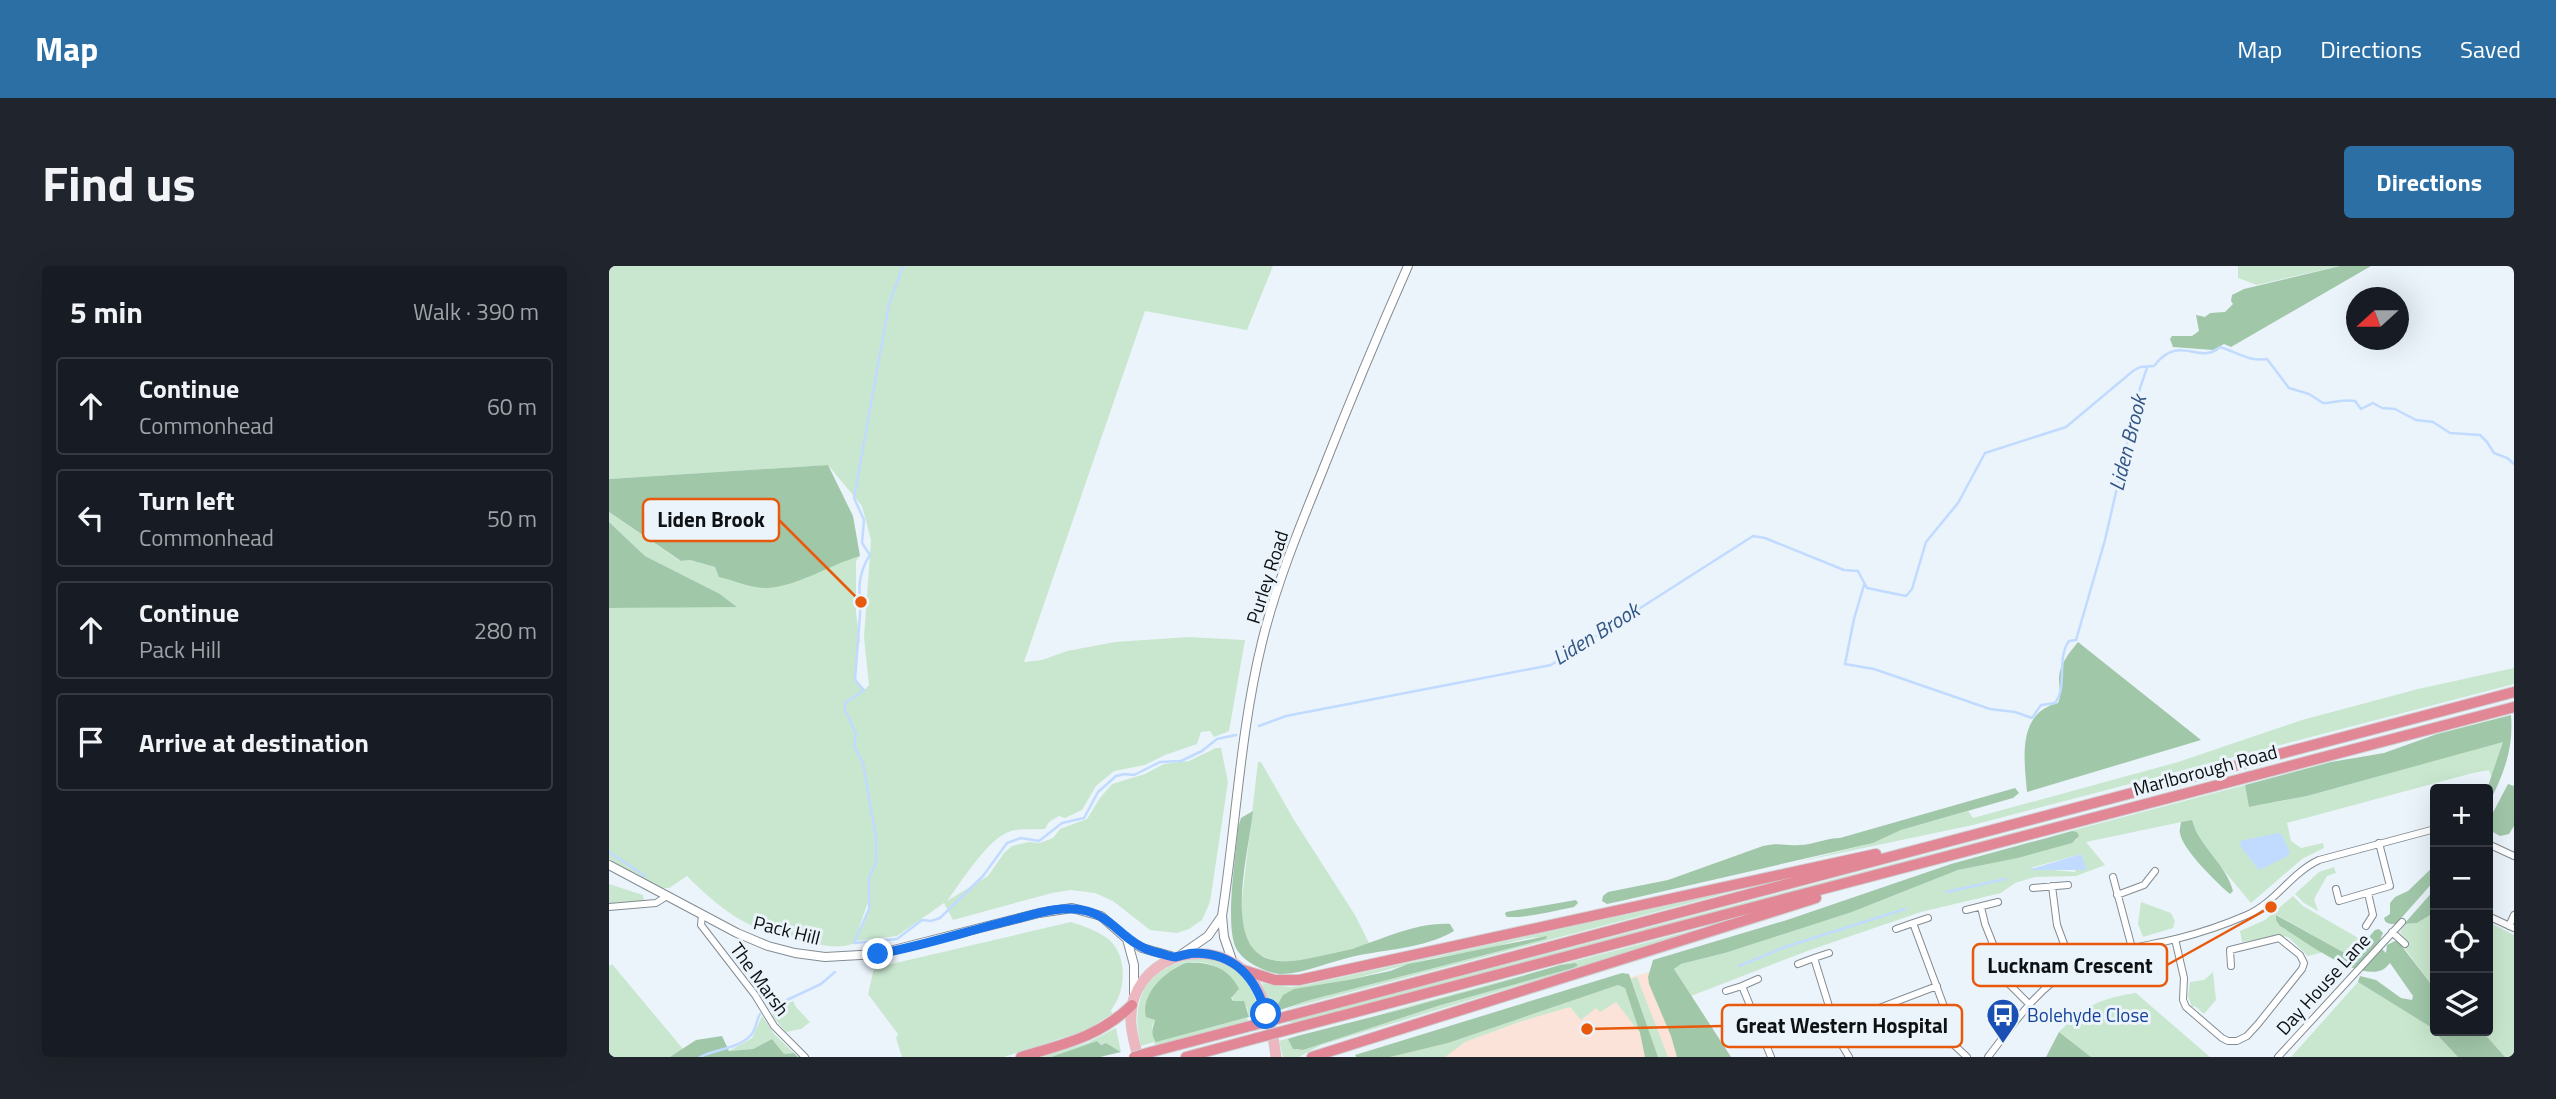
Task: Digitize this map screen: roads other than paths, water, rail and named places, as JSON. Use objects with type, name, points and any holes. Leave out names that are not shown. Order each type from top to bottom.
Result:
[{"type":"highway","name":"Marlborough Road","points":[[1920,847],[2514,692]]},
{"type":"highway","name":"Marlborough Road","points":[[1905,867],[2514,707]]},
{"type":"highway","points":[[1243,970],[1275,980],[1305,979],[1861,857],[1920,847]]},
{"type":"highway","points":[[1136,1057],[1837,872],[1920,847]]},
{"type":"highway","points":[[1186,1057],[1905,867]]},
{"type":"highway","points":[[1313,1057],[1657,950],[1905,867]]},
{"type":"highway","points":[[1021,1057],[1097,1032],[1117,1020],[1133,1001]]},
{"type":"main road","name":"Purley Road","points":[[1233,963],[1225,941],[1222,916],[1249,705],[1271,607],[1300,526],[1364,366],[1408,266]]},
{"type":"main road","name":"Pack Hill","points":[[609,865],[702,915],[768,946],[795,953],[825,957],[886,952],[1066,908],[1085,910],[1101,916],[1127,939],[1149,951],[1178,956]]},
{"type":"main road","points":[[1133,1001],[1149,974],[1208,936],[1222,916]]},
{"type":"main road","points":[[1127,939],[1134,965],[1131,1027],[1136,1057]]},
{"type":"main road","points":[[1178,956],[1211,955],[1243,970],[1256,985],[1261,997],[1276,1057]]},
{"type":"street","points":[[1989,1057],[2029,1004],[2073,968],[2132,948],[2175,939],[2252,913],[2312,863],[2430,830]]},
{"type":"street","points":[[2336,889],[2339,901],[2390,886],[2379,843]]},
{"type":"street","points":[[2493,846],[2514,855]]},
{"type":"street","points":[[2117,895],[2144,885],[2155,871]]},
{"type":"street","points":[[2113,877],[2132,948]]},
{"type":"street","points":[[2033,888],[2068,885]]},
{"type":"street","points":[[2052,886],[2057,925],[2073,968]]},
{"type":"street","points":[[2366,926],[2373,915],[2368,893]]},
{"type":"street","points":[[609,907],[656,903],[667,896]]},
{"type":"street","points":[[1966,910],[1998,902]]},
{"type":"street","points":[[1981,907],[2009,984],[2029,1004]]},
{"type":"street","name":"The Marsh","points":[[702,915],[701,925],[755,995],[774,1026],[805,1057]]},
{"type":"street","points":[[2493,918],[2512,927],[2514,915]]},
{"type":"street","points":[[1896,929],[1928,918]]},
{"type":"street","name":"Day House Lane","points":[[2278,1057],[2402,922]]},
{"type":"street","points":[[1913,923],[1949,1020],[1953,1044],[1967,1057]]},
{"type":"street","name":"Day House Lane","points":[[2392,932],[2405,944]]},
{"type":"street","points":[[2175,939],[2186,1007],[2222,1038],[2231,1041],[2243,1038],[2257,1024],[2304,963],[2300,955],[2279,939],[2230,950],[2231,965]]},
{"type":"street","points":[[1798,964],[1829,953]]},
{"type":"street","points":[[1814,958],[1832,1016],[1832,1026],[1850,1057]]},
{"type":"street","points":[[1727,991],[1758,979]]},
{"type":"street","points":[[1742,986],[1771,1057]]},
{"type":"street","points":[[1832,1026],[1937,986]]},
{"type":"water","points":[[2278,833],[2282,835],[2290,853],[2259,870],[2241,847],[2240,841]]},
{"type":"water","points":[[2081,854],[2087,870],[2028,870]]},
{"type":"waterway","name":"Liden Brook","points":[[854,943],[869,909],[869,878],[876,862],[876,838],[863,763],[854,746],[856,734],[845,710],[845,703],[864,690],[855,680],[860,584],[870,555],[862,543],[864,520],[854,498],[889,304],[903,266]]},
{"type":"waterway","name":"Liden Brook","points":[[1259,726],[1286,716],[1551,665],[1753,536],[1765,538],[1844,570],[1858,571],[1867,588],[1906,596],[1912,589],[1926,542],[1958,503],[1985,453],[2066,427],[2133,371],[2140,367],[2154,366],[2172,351],[2204,353],[2220,347],[2249,358],[2267,359],[2289,388],[2309,394],[2323,403],[2355,401],[2361,409],[2373,403],[2382,408],[2395,409],[2416,420],[2433,422],[2450,433],[2480,435],[2494,453],[2514,464]]},
{"type":"waterway","name":"Liden Brook","points":[[1864,585],[1845,664],[1874,669],[1990,709],[2015,712],[2032,718],[2041,705],[2055,703],[2061,689],[2065,648],[2069,641],[2076,640],[2105,540],[2147,368]]},
{"type":"waterway","name":"Liden Brook","points":[[854,943],[897,939],[922,920],[940,918],[983,876],[1007,843],[1021,838],[1039,841],[1062,823],[1084,818],[1098,792],[1116,776],[1134,775],[1160,762],[1181,761],[1202,751],[1217,739],[1236,735]]},
{"type":"waterway","points":[[609,852],[645,876]]},
{"type":"waterway","points":[[1947,892],[2005,879]]},
{"type":"waterway","points":[[1739,966],[1785,947],[1905,909]]},
{"type":"waterway","name":"Liden Brook","points":[[770,1008],[821,984],[835,972]]},
{"type":"waterway","name":"Liden Brook","points":[[700,1057],[746,1040],[753,1033],[760,1014]]},
{"type":"place","name":"Liden Brook","points":[[861,602]]},
{"type":"place","name":"Lucknam Crescent","points":[[2271,907]]},
{"type":"place","name":"Great Western Hospital","points":[[1587,1029]]},
{"type":"place","name":"Bolehyde Close","points":[[2003,1045]]}]
